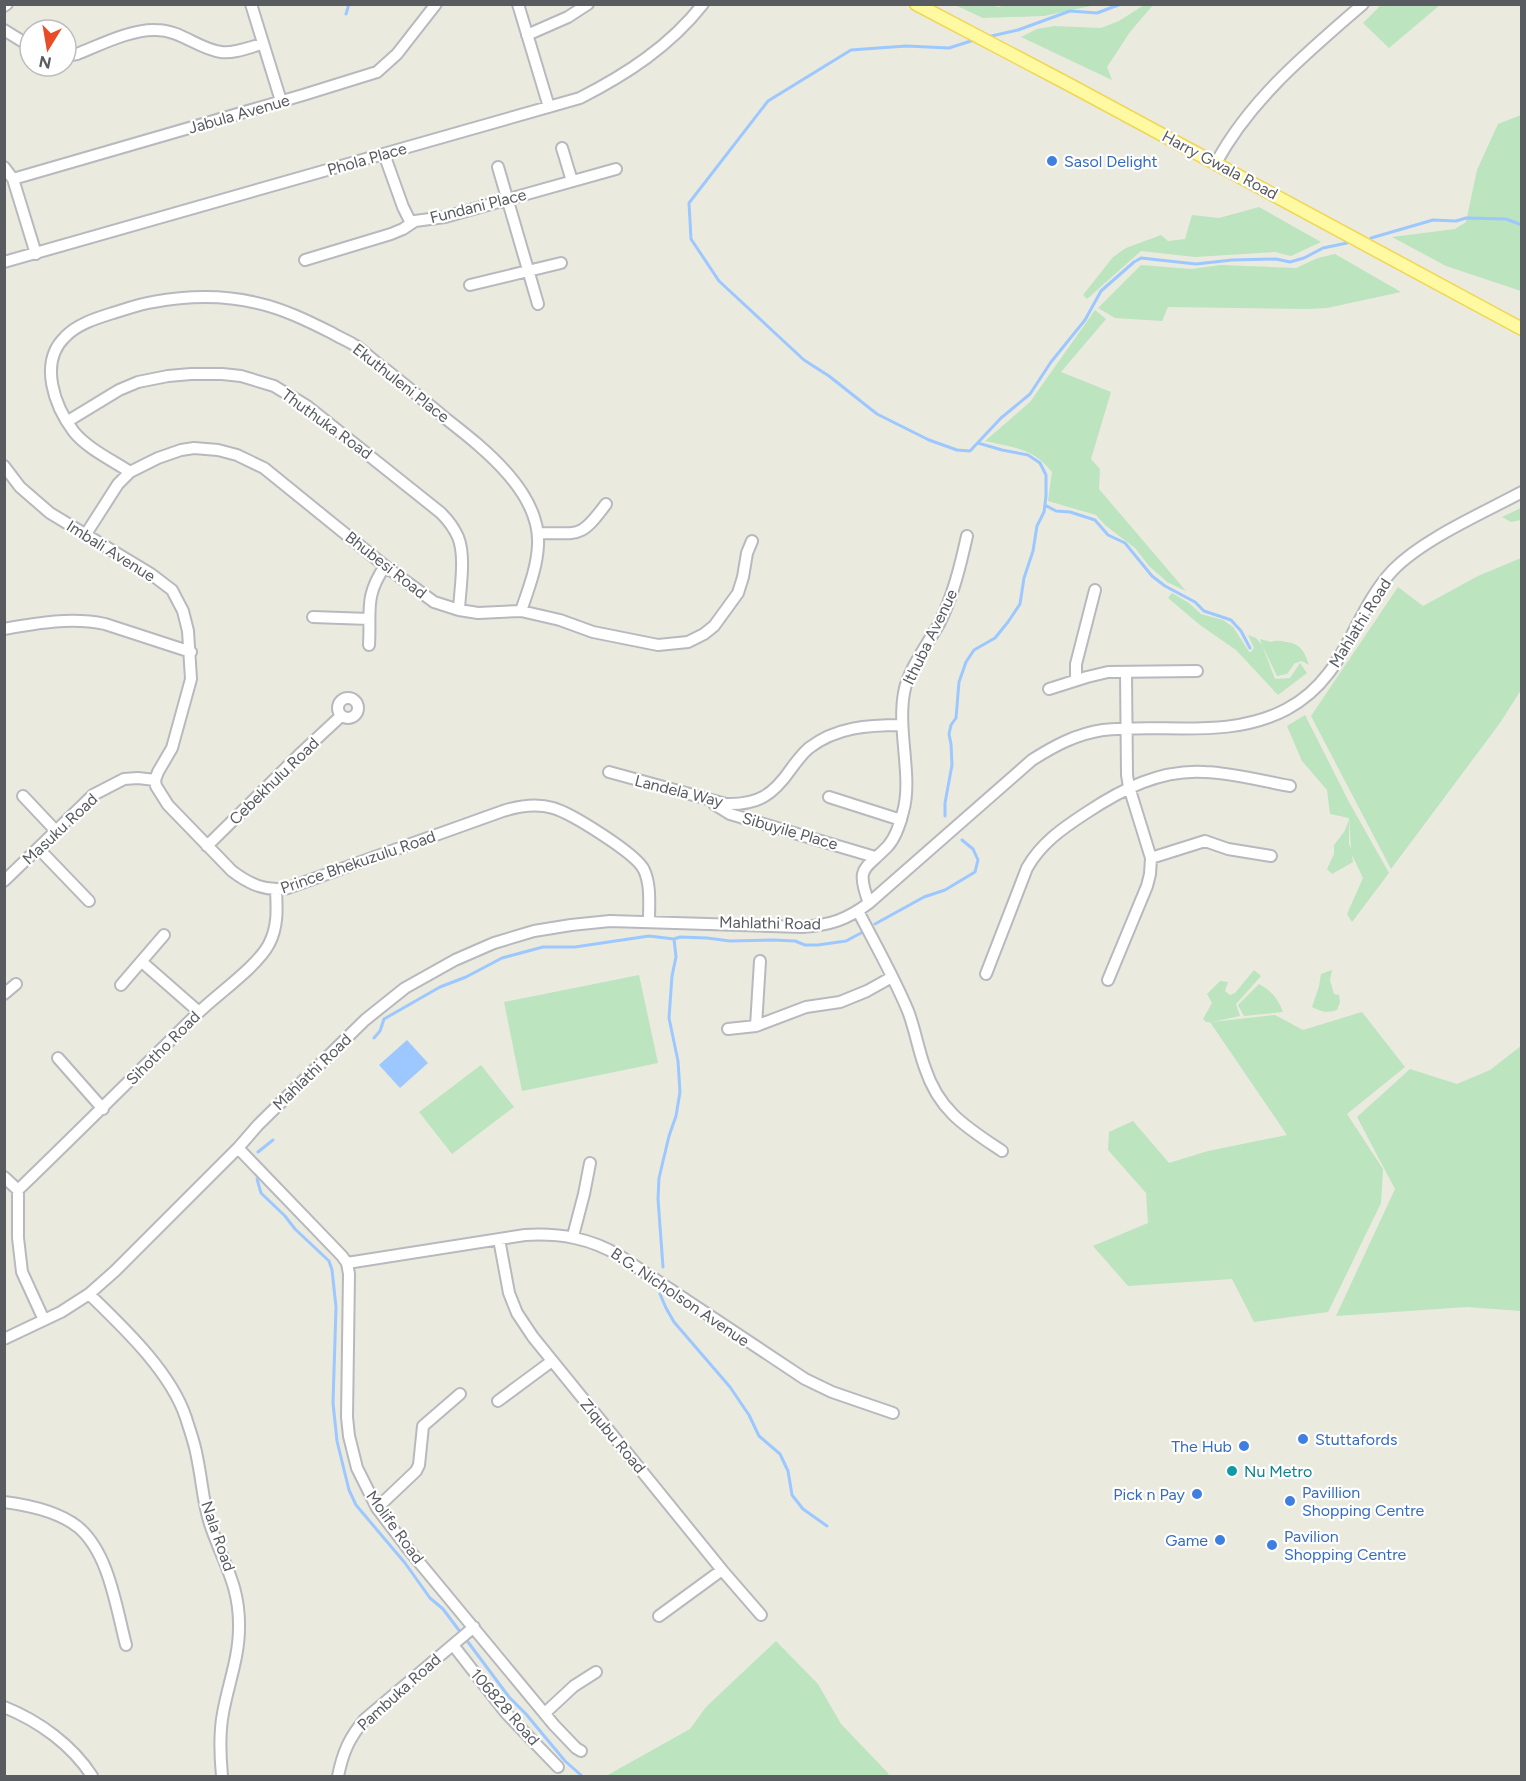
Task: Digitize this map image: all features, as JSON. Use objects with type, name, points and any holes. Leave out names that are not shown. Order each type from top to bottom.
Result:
[{"type":"main road","name":"Harry Gwala Road","points":[[916,4],[1216,163],[1521,329]]},
{"type":"street","points":[[251,4],[281,101]]},
{"type":"street","name":"Jabula Avenue","points":[[13,179],[377,72],[397,54],[436,4]]},
{"type":"street","points":[[518,4],[549,107]]},
{"type":"street","points":[[527,35],[568,17],[588,4]]},
{"type":"street","name":"Phola Place","points":[[4,262],[580,98],[630,71],[675,36],[703,4]]},
{"type":"street","points":[[1216,163],[1238,128],[1268,92],[1307,53],[1363,4]]},
{"type":"street","points":[[4,30],[18,39]]},
{"type":"street","points":[[78,54],[140,31],[157,30],[184,36],[211,50],[223,53],[262,44]]},
{"type":"street","points":[[562,148],[572,181]]},
{"type":"street","name":"Fundani Place","points":[[384,154],[400,201],[411,222],[445,217],[616,169]]},
{"type":"street","points":[[4,167],[13,179],[36,254]]},
{"type":"street","points":[[498,167],[538,304]]},
{"type":"street","points":[[305,260],[390,234],[403,229],[411,222]]},
{"type":"street","points":[[470,285],[561,263]]},
{"type":"street","name":"Ekuthuleni Place","points":[[130,472],[88,445],[75,433],[57,401],[51,381],[51,361],[64,337],[74,329],[99,317],[152,302],[220,298],[256,302],[288,312],[356,346],[483,448],[508,474],[524,496],[538,533],[534,570],[521,611]]},
{"type":"street","name":"Thuthuka Road","points":[[68,421],[119,390],[138,382],[168,376],[222,374],[241,376],[274,386],[320,414],[427,500],[450,523],[459,539],[462,555],[459,610]]},
{"type":"street","name":"Bhubesi Road","points":[[86,534],[118,484],[130,472],[181,450],[207,449],[237,456],[264,468],[423,596],[434,602],[478,613],[521,611],[560,620],[593,632],[668,645],[688,642],[714,626],[732,603],[741,586],[747,553],[752,541]]},
{"type":"street","name":"Imbali Avenue","points":[[4,466],[9,482],[50,513],[151,574],[172,590],[183,611],[191,652]]},
{"type":"street","name":"Mahlathi Road","points":[[4,1339],[61,1312],[89,1294],[116,1271],[258,1125],[365,1020],[405,988],[455,960],[495,943],[571,924],[650,921],[802,927],[839,922],[869,903],[1032,760],[1052,747],[1077,736],[1103,730],[1226,728],[1254,722],[1288,709],[1317,687],[1341,657],[1374,593],[1394,570],[1415,552],[1448,531],[1521,492]]},
{"type":"street","points":[[538,533],[576,533],[584,530],[606,504]]},
{"type":"street","name":"Ithuba Avenue","points":[[869,903],[862,885],[864,870],[894,837],[905,807],[902,725],[905,685],[946,607],[960,570],[967,536]]},
{"type":"street","points":[[369,645],[369,603],[373,585],[386,566]]},
{"type":"street","points":[[1076,680],[1076,664],[1095,590]]},
{"type":"street","points":[[313,617],[369,619]]},
{"type":"street","points":[[4,629],[78,619],[105,624],[191,652],[191,680],[186,701],[172,748],[155,780]]},
{"type":"street","points":[[1049,689],[1108,672],[1197,671]]},
{"type":"street","points":[[1108,980],[1147,886],[1151,858],[1127,775],[1126,672]]},
{"type":"street","name":"Cebekhulu Road","points":[[207,846],[341,716]]},
{"type":"street","name":"Landela Way","points":[[609,772],[726,804],[744,804],[762,798],[778,787],[806,750],[828,736],[862,727],[902,725]]},
{"type":"street","points":[[986,974],[1027,868],[1034,856],[1070,823],[1116,793],[1159,776],[1195,771],[1220,773],[1290,786]]},
{"type":"street","name":"Masuku Road","points":[[4,881],[93,795],[124,779],[155,780]]},
{"type":"street","name":"Prince Bhekuzulu Road","points":[[155,780],[159,792],[168,805],[242,879],[259,887],[276,890],[297,885],[516,807],[553,808],[620,847],[639,862],[647,878],[650,921]]},
{"type":"street","points":[[23,796],[56,831]]},
{"type":"street","points":[[829,797],[901,820]]},
{"type":"street","name":"Sibuyile Place","points":[[707,799],[730,814],[875,856]]},
{"type":"street","points":[[1151,858],[1205,841],[1228,849],[1271,856]]},
{"type":"street","points":[[38,848],[89,901]]},
{"type":"street","name":"Sihotho Road","points":[[18,1190],[103,1109],[199,1012],[257,960],[268,945],[276,921],[276,890]]},
{"type":"street","points":[[858,912],[908,1012],[925,1070],[935,1092],[949,1112],[969,1129],[1002,1151]]},
{"type":"street","points":[[121,985],[164,934]]},
{"type":"street","points":[[756,1026],[760,961]]},
{"type":"street","points":[[142,962],[199,1012]]},
{"type":"street","points":[[728,1029],[756,1026],[806,1008],[840,1002],[892,977]]},
{"type":"street","points":[[4,994],[16,984]]},
{"type":"street","points":[[58,1059],[103,1109]]},
{"type":"street","points":[[238,1148],[347,1263]]},
{"type":"street","points":[[573,1236],[590,1163]]},
{"type":"street","points":[[4,1177],[18,1190],[18,1238],[22,1272],[44,1320]]},
{"type":"street","name":"B.G. Nicholson Avenue","points":[[347,1263],[499,1239],[544,1234],[573,1236],[592,1242],[620,1256],[805,1379],[893,1413]]},
{"type":"street","name":"Ziqubu Road","points":[[499,1239],[508,1293],[517,1313],[533,1337],[761,1616]]},
{"type":"street","name":"Molife Road","points":[[347,1263],[349,1274],[347,1417],[357,1468],[377,1508],[472,1629],[562,1734],[581,1751]]},
{"type":"street","name":"Nala Road","points":[[89,1294],[142,1349],[179,1402],[197,1455],[210,1522],[236,1587],[239,1630],[221,1726],[222,1776]]},
{"type":"street","points":[[498,1401],[552,1361]]},
{"type":"street","points":[[377,1508],[416,1471],[422,1448],[423,1426],[460,1394]]},
{"type":"street","points":[[4,1502],[40,1510],[62,1518],[77,1527],[88,1538],[98,1552],[109,1578],[126,1645]]},
{"type":"street","points":[[659,1616],[722,1570]]},
{"type":"street","name":"Pambuka Road","points":[[338,1776],[345,1748],[353,1733],[365,1719],[472,1629]]},
{"type":"street","name":"106828 Road","points":[[455,1643],[506,1713],[558,1767]]},
{"type":"street","points":[[545,1713],[574,1686],[596,1672]]},
{"type":"street","points":[[6,1711],[31,1720],[58,1739],[92,1776]]},
{"type":"green space","points":[[1012,4],[1095,5],[1044,16],[983,18],[955,5],[998,7]]},
{"type":"green space","points":[[1144,5],[1153,5],[1130,32],[1107,67],[1112,80],[1021,37],[1037,29],[1054,26],[1101,28],[1119,21]]},
{"type":"green space","points":[[1381,5],[1440,5],[1389,48],[1363,23]]},
{"type":"green space","points":[[1521,115],[1521,291],[1446,266],[1392,237],[1455,229],[1466,222],[1477,170],[1498,124]]},
{"type":"green space","points":[[1259,207],[1321,242],[1291,256],[1275,252],[1195,257],[1141,251],[1087,299],[1083,295],[1113,257],[1126,248],[1161,235],[1168,241],[1185,239],[1192,215],[1219,218]]},
{"type":"green space","points":[[1335,254],[1401,292],[1327,308],[1168,307],[1162,321],[1115,318],[1098,308],[1141,265],[1191,269],[1221,265],[1296,268],[1318,258]]},
{"type":"green space","points":[[1095,310],[1106,319],[1061,372],[1111,392],[1091,459],[1100,469],[1099,489],[1186,591],[1167,582],[1149,566],[1135,548],[1105,525],[1096,515],[1048,501],[1052,472],[1037,458],[1014,447],[985,441],[1030,402]]},
{"type":"green space","points":[[1521,508],[1521,520],[1511,522],[1502,517]]},
{"type":"green space","points":[[1521,558],[1521,690],[1500,723],[1391,869],[1311,716],[1398,587],[1423,606],[1478,576]]},
{"type":"green space","points":[[1172,593],[1189,603],[1201,614],[1223,620],[1233,627],[1250,653],[1254,648],[1248,635],[1256,638],[1262,645],[1275,679],[1290,678],[1300,663],[1307,673],[1278,695],[1236,650],[1200,625],[1168,598]]},
{"type":"green space","points":[[1260,639],[1295,644],[1304,652],[1309,665],[1302,661],[1295,663],[1287,674],[1277,676]]},
{"type":"green space","points":[[1305,715],[1349,802],[1389,873],[1352,922],[1347,914],[1363,878],[1352,855],[1353,862],[1332,874],[1327,869],[1334,854],[1334,845],[1344,832],[1349,820],[1351,849],[1349,818],[1330,814],[1327,790],[1302,761],[1287,726]]},
{"type":"green space","points":[[1254,970],[1261,976],[1236,1004],[1240,1016],[1212,1022],[1275,1015],[1303,1030],[1362,1012],[1405,1067],[1347,1114],[1383,1169],[1381,1203],[1328,1312],[1254,1322],[1232,1279],[1128,1286],[1093,1246],[1148,1223],[1146,1193],[1108,1150],[1109,1132],[1133,1121],[1169,1163],[1208,1151],[1287,1135],[1210,1022],[1203,1019],[1212,1003],[1207,994],[1220,981],[1228,982],[1225,991],[1230,995],[1235,993]]},
{"type":"green space","points":[[1332,970],[1330,980],[1334,994],[1339,995],[1340,1002],[1337,1010],[1321,1011],[1312,1007],[1321,974]]},
{"type":"green space","points":[[639,975],[658,1063],[522,1091],[504,1002]]},
{"type":"green space","points":[[1259,984],[1274,995],[1283,1012],[1244,1016],[1238,1005]]},
{"type":"green space","points":[[1521,1046],[1521,1311],[1467,1307],[1336,1316],[1395,1189],[1357,1117],[1410,1069],[1457,1084],[1490,1070]]},
{"type":"green space","points":[[481,1065],[514,1107],[452,1154],[419,1112]]},
{"type":"green space","points":[[776,1641],[818,1684],[841,1724],[889,1776],[606,1776],[690,1729],[706,1707]]},
{"type":"water","points":[[407,1040],[428,1063],[400,1088],[379,1065]]},
{"type":"waterway","points":[[346,14],[349,4]]},
{"type":"waterway","points":[[987,37],[1018,30],[1070,11],[1097,13],[1121,4]]},
{"type":"waterway","points":[[974,40],[949,48],[906,46],[851,50],[768,101],[689,203],[691,239],[719,281],[804,360],[829,376],[877,414],[929,440],[957,450],[970,451],[1001,418],[1030,394],[1051,362],[1085,320],[1101,291],[1141,258],[1196,264],[1276,259],[1290,262],[1323,248],[1347,243]]},
{"type":"waterway","points":[[1371,238],[1433,220],[1506,219],[1522,225]]},
{"type":"waterway","points":[[945,816],[952,765],[949,734],[956,718],[959,682],[966,662],[974,650],[995,638],[1020,604],[1024,578],[1033,551],[1037,526],[1044,512],[1046,496],[1046,475],[1040,463],[1028,455],[978,443]]},
{"type":"waterway","points":[[1045,505],[1056,511],[1070,512],[1095,520],[1108,535],[1125,543],[1152,576],[1165,586],[1195,602],[1204,611],[1231,620],[1241,631],[1250,648]]},
{"type":"waterway","points":[[875,924],[924,897],[945,890],[975,872],[978,860],[973,849],[962,840]]},
{"type":"waterway","points":[[374,1038],[380,1031],[384,1019],[440,987],[466,977],[502,958],[543,947],[575,947],[649,936],[730,941],[795,941],[805,945],[818,945],[846,941],[861,933]]},
{"type":"waterway","points":[[663,1267],[658,1199],[659,1178],[676,1116],[680,1092],[678,1061],[669,1018],[672,976],[676,957],[674,939]]},
{"type":"waterway","points":[[258,1152],[273,1140]]},
{"type":"waterway","points":[[257,1179],[261,1193],[329,1261],[332,1270],[336,1307],[333,1403],[337,1441],[349,1490],[356,1505],[461,1633]]},
{"type":"waterway","points":[[660,1294],[674,1322],[730,1387],[749,1415],[759,1436],[780,1454],[788,1471],[792,1495],[803,1509],[827,1526]]},
{"type":"waterway","points":[[465,1638],[509,1697],[565,1761],[582,1776]]},
{"type":"place","name":"Sasol Delight","points":[[1052,161]]},
{"type":"place","name":"Stuttafords","points":[[1303,1439]]},
{"type":"place","name":"The Hub","points":[[1244,1446]]},
{"type":"place","name":"Nu Metro","points":[[1232,1471]]},
{"type":"place","name":"Pick n Pay","points":[[1197,1494]]},
{"type":"place","name":"Pavillion Shopping Centre","points":[[1290,1501]]},
{"type":"place","name":"Game","points":[[1220,1540]]},
{"type":"place","name":"Pavilion Shopping Centre","points":[[1272,1545]]}]
